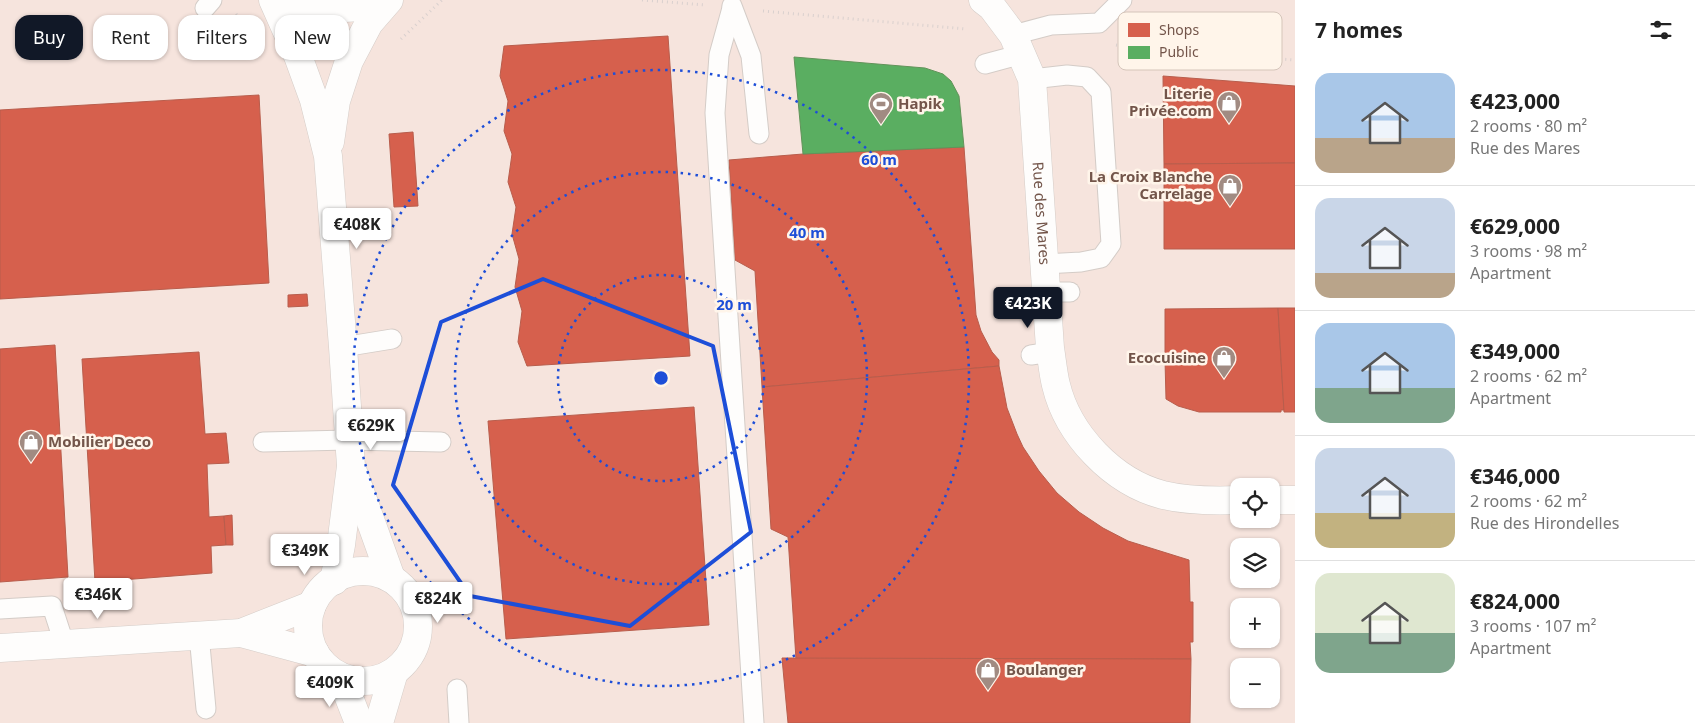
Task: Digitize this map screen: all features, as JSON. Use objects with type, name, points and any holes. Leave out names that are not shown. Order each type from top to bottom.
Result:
[{"type":"street","points":[[273,0],[298,56],[314,100],[328,156],[344,347],[350,453],[341,545],[334,581]]},
{"type":"street","points":[[292,0],[328,9],[361,7],[381,0]]},
{"type":"street","points":[[328,156],[336,102],[349,61],[369,23],[389,0]]},
{"type":"street","points":[[983,0],[992,7],[1022,56]]},
{"type":"street","name":"Rue des Mares","points":[[1022,56],[1044,264],[1058,292],[1041,354],[1066,412],[1082,441],[1102,460],[1131,482],[1161,494],[1196,500],[1230,500]]},
{"type":"street","points":[[350,453],[391,578]]},
{"type":"street","points":[[1280,500],[1295,500]]},
{"type":"street","points":[[372,571],[391,578],[408,594],[417,614],[417,636],[409,656],[394,672],[377,680],[359,681],[341,677],[326,667],[315,653],[308,629],[312,605],[320,591],[351,572],[372,571]]},
{"type":"street","points":[[0,648],[242,633],[312,605]]},
{"type":"street","points":[[242,633],[315,653]]},
{"type":"street","points":[[379,723],[394,672]]},
{"type":"street","points":[[341,677],[359,723]]},
{"type":"lane","points":[[985,64],[1022,56],[1051,25],[1099,23],[1122,0]]},
{"type":"lane","points":[[731,4],[750,56],[759,134]]},
{"type":"lane","points":[[731,4],[719,55],[715,114],[754,723]]},
{"type":"lane","points":[[1022,56],[1067,75],[1088,77],[1102,92],[1111,244],[1101,258],[1081,262],[1044,264]]},
{"type":"lane","points":[[344,347],[392,339]]},
{"type":"lane","points":[[264,442],[350,453],[441,442]]},
{"type":"lane","points":[[0,609],[52,606],[64,644]]},
{"type":"lane","points":[[199,636],[206,709]]},
{"type":"lane","points":[[457,689],[460,723]]},
{"type":"highlighted area","points":[[543,279],[713,346],[751,532],[630,626],[470,596],[393,485],[441,322]]},
{"type":"shaded area","points":[[0,0],[1295,0],[1295,723],[0,723]]},
{"type":"building: Shops","points":[[668,36],[690,356],[527,366],[518,342],[522,311],[515,287],[519,259],[512,234],[516,207],[508,182],[512,154],[504,131],[508,101],[500,76],[504,46]]},
{"type":"building: Shops","name":"Literie Privée.com","points":[[1163,76],[1295,86],[1295,163],[1164,164]]},
{"type":"building: Shops","points":[[259,95],[269,283],[0,299],[0,110]]},
{"type":"building: Shops","points":[[413,132],[418,206],[394,207],[389,134]]},
{"type":"building: Shops","points":[[964,147],[976,315],[981,331],[992,352],[999,360],[999,366],[762,387],[755,271],[735,260],[729,160],[803,154]]},
{"type":"building: Shops","name":"La Croix Blanche Carrelage","points":[[1295,163],[1295,249],[1164,249],[1164,164]]},
{"type":"building: Shops","points":[[307,294],[308,306],[288,307],[288,295]]},
{"type":"building: Shops","name":"Ecocuisine","points":[[1278,308],[1284,410],[1281,410],[1281,412],[1199,412],[1178,406],[1166,399],[1165,309]]},
{"type":"building: Shops","points":[[1278,308],[1295,308],[1295,412],[1284,412]]},
{"type":"building: Shops","name":"Mobilier Deco","points":[[55,345],[68,577],[0,582],[0,349]]},
{"type":"building: Shops","points":[[199,352],[205,434],[226,433],[229,463],[207,464],[209,517],[224,516],[226,545],[211,546],[212,573],[95,582],[82,359]]},
{"type":"building: Shops","points":[[999,366],[1007,408],[1017,434],[1039,471],[1057,493],[1079,512],[1103,528],[1128,541],[1189,560],[1190,602],[1193,602],[1193,642],[1190,642],[1191,659],[796,659],[788,537],[771,529],[762,387]]},
{"type":"building: Shops","points":[[694,407],[709,625],[506,639],[488,421]]},
{"type":"building: Shops","points":[[232,515],[233,545],[226,545],[224,516]]},
{"type":"building: Shops","name":"Boulanger","points":[[782,658],[1191,659],[1190,723],[788,723]]},
{"type":"building: Public","name":"Hapik","points":[[794,57],[925,68],[943,74],[951,81],[959,96],[964,147],[803,154]]},
{"type":"place","name":"Literie Privée.com","points":[[1229,124]]},
{"type":"place","name":"Hapik","points":[[881,125]]},
{"type":"place","name":"La Croix Blanche Carrelage","points":[[1230,207]]},
{"type":"place","name":"Ecocuisine","points":[[1224,379]]},
{"type":"place","name":"Mobilier Deco","points":[[31,463]]},
{"type":"place","name":"Boulanger","points":[[988,691]]}]
